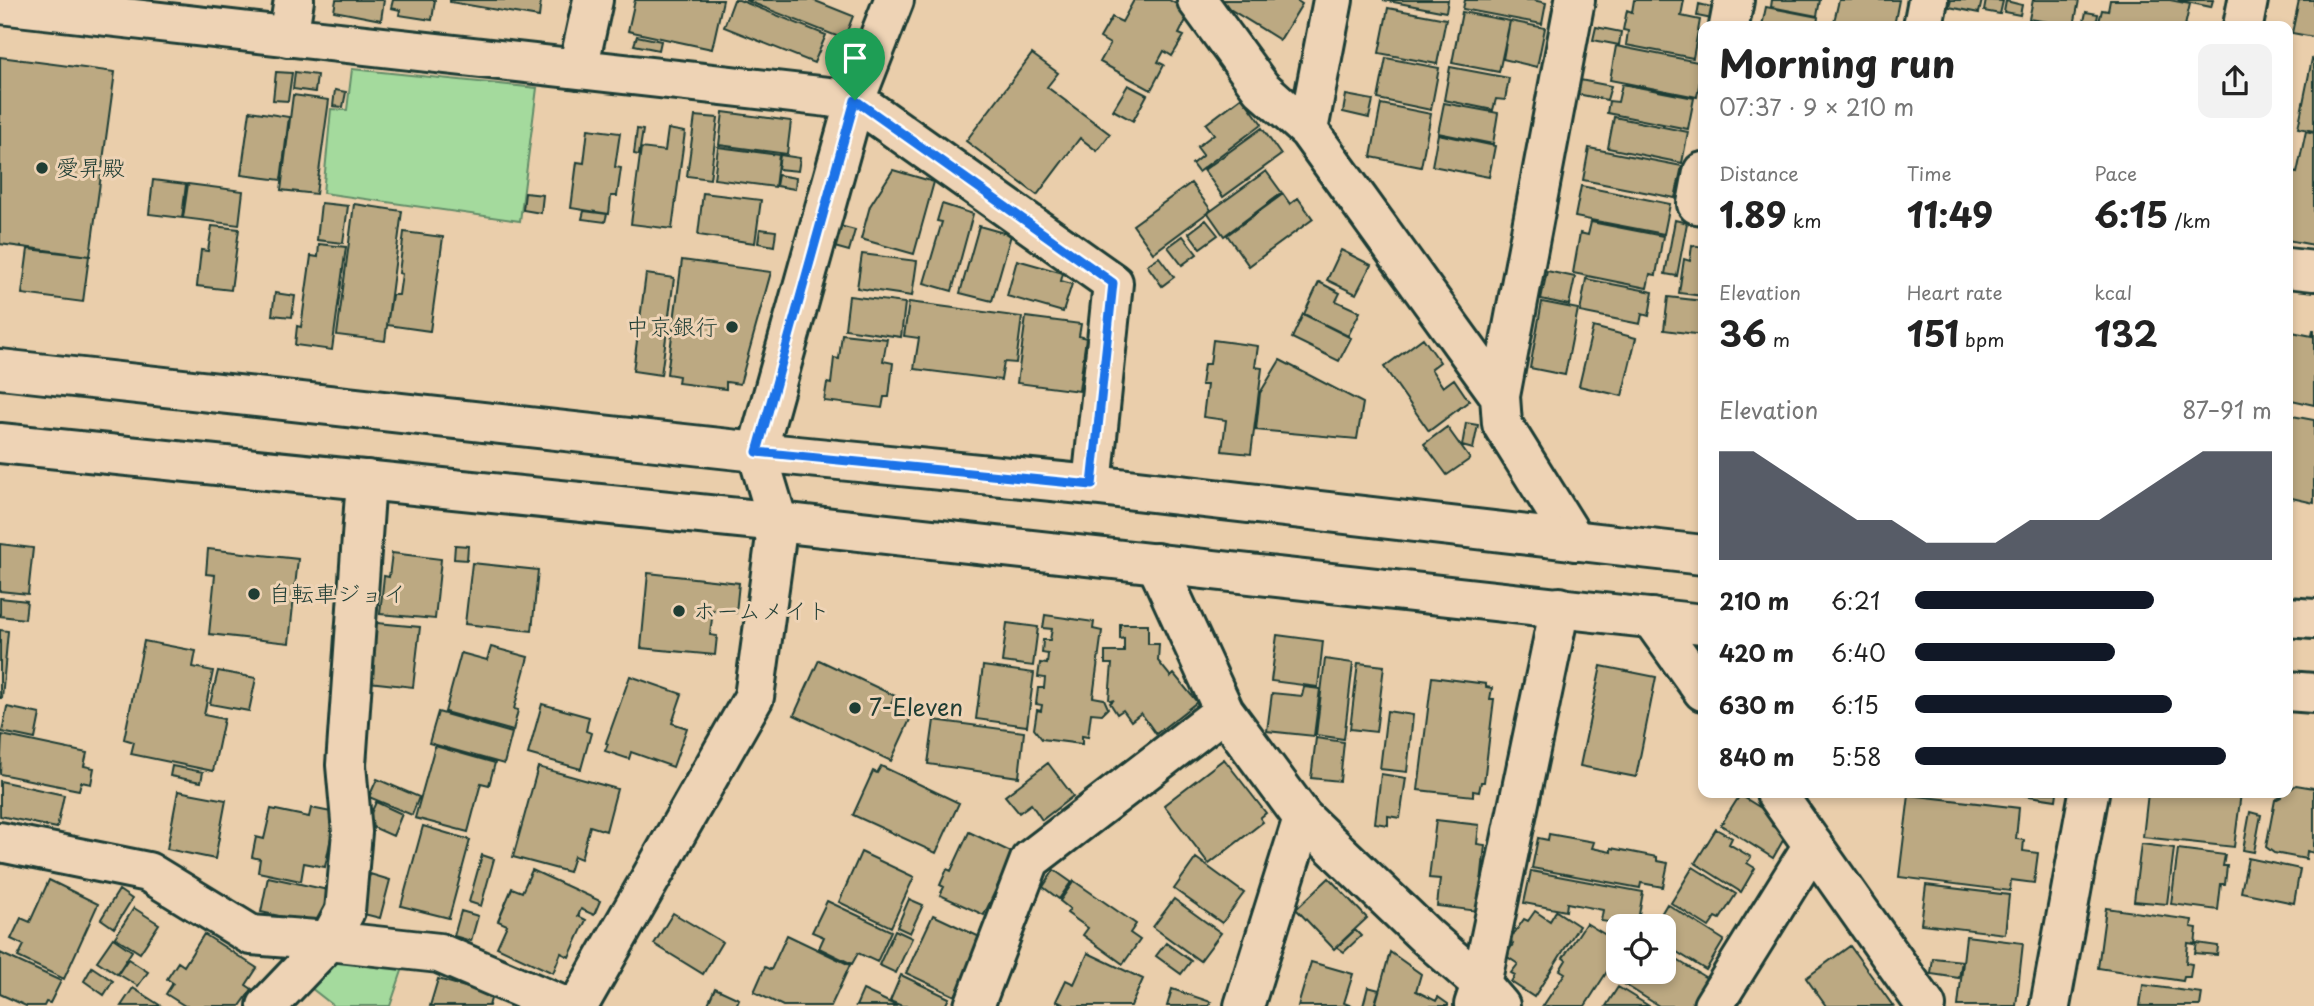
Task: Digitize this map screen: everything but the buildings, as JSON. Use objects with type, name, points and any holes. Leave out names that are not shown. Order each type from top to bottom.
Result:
[{"type":"street","points":[[288,37],[294,0]]},
{"type":"street","points":[[578,69],[593,0]]},
{"type":"street","points":[[578,1006],[754,697],[778,522],[757,452],[855,100],[894,0]]},
{"type":"street","points":[[1197,0],[1261,88],[1308,130],[1500,396]]},
{"type":"street","points":[[1308,130],[1334,0]]},
{"type":"street","points":[[1575,0],[1500,396],[1502,424],[1575,541]]},
{"type":"street","points":[[1730,21],[1734,0]]},
{"type":"street","points":[[1924,21],[1928,0]]},
{"type":"street","points":[[2244,21],[2248,0]]},
{"type":"street","points":[[0,4],[855,100],[1113,283],[1092,485]]},
{"type":"street","points":[[2293,269],[2314,271]]},
{"type":"street","points":[[0,369],[757,452],[1092,485],[1698,554]]},
{"type":"street","points":[[0,443],[778,522],[1698,623]]},
{"type":"street","points":[[267,1006],[329,941],[345,911],[352,832],[346,765],[366,480]]},
{"type":"street","points":[[1156,563],[1224,711],[1303,818],[1426,936],[1485,999]]},
{"type":"street","points":[[1485,999],[1560,607]]},
{"type":"street","points":[[2293,617],[2314,619]]},
{"type":"street","points":[[1651,618],[1698,684]]},
{"type":"street","points":[[2293,691],[2314,693]]},
{"type":"street","points":[[974,1006],[1030,860],[1224,711]]},
{"type":"street","points":[[1780,798],[1926,1006]]},
{"type":"street","points":[[2050,1006],[2088,798]]},
{"type":"street","points":[[1244,1006],[1303,818]]},
{"type":"street","points":[[0,842],[148,872],[251,935],[439,953],[563,1006]]},
{"type":"street","points":[[1713,1006],[1813,845]]},
{"type":"green space","points":[[352,69],[537,88],[520,221],[323,193],[331,109],[347,110]]},
{"type":"green space","points":[[355,956],[404,965],[390,1006],[334,1006],[306,984],[319,969]]},
{"type":"place","name":"愛昇殿","points":[[42,168]]},
{"type":"place","name":"中京銀行","points":[[732,327]]},
{"type":"place","name":"自転車ジョイ","points":[[254,594]]},
{"type":"place","name":"ホームメイト","points":[[679,611]]},
{"type":"place","name":"7-Eleven","points":[[855,708]]},
{"type":"route","points":[[855,100],[1113,283],[1092,485],[757,452],[855,100]]}]
